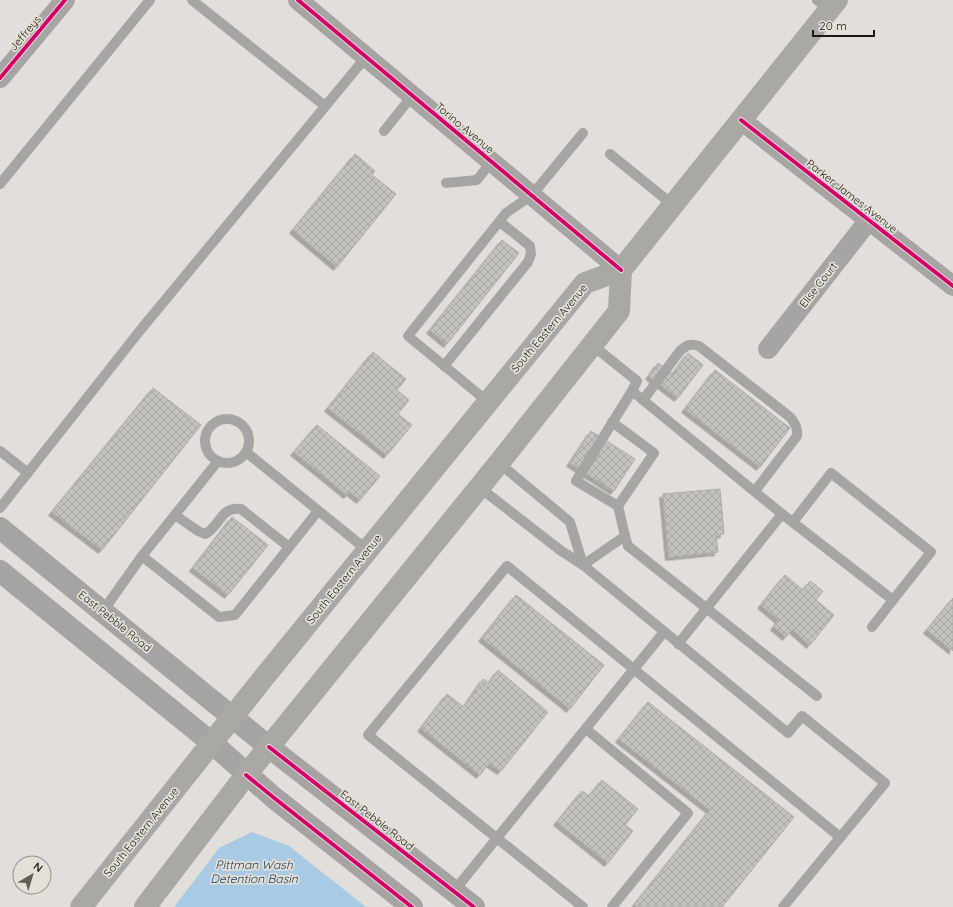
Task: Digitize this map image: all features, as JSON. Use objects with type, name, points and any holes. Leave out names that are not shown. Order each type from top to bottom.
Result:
[{"type":"main road","points":[[145,907],[246,775],[500,463],[591,344],[619,311],[621,270],[741,120],[828,3]]},
{"type":"main road","name":"South Eastern Avenue","points":[[81,907],[232,717],[585,283],[621,270]]},
{"type":"main road","name":"East Pebble Road","points":[[0,528],[269,747],[474,907]]},
{"type":"main road","points":[[0,571],[212,743],[273,798],[412,907]]},
{"type":"street","name":"Jeffreys","points":[[0,78],[65,0]]},
{"type":"street","name":"Torino Avenue","points":[[298,0],[621,270]]},
{"type":"street","name":"Parker James Avenue","points":[[741,120],[953,286]]},
{"type":"street","name":"Elise Court","points":[[768,349],[869,220]]},
{"type":"lane","points":[[0,184],[150,0]]},
{"type":"lane","points":[[192,0],[325,106]]},
{"type":"lane","points":[[0,508],[147,322],[366,57]]},
{"type":"lane","points":[[384,131],[412,96]]},
{"type":"lane","points":[[488,402],[408,336],[506,213],[532,196],[583,133]]},
{"type":"lane","points":[[610,154],[673,205]]},
{"type":"lane","points":[[446,183],[476,180],[491,162]]},
{"type":"lane","points":[[444,366],[528,262],[531,254],[530,246],[500,222]]},
{"type":"lane","points":[[643,400],[680,351],[692,343],[699,346],[790,417],[798,430],[797,436],[754,491]]},
{"type":"lane","points":[[591,344],[638,381],[576,482],[618,506],[628,546],[817,696]]},
{"type":"lane","points":[[632,390],[782,514],[893,600]]},
{"type":"lane","points":[[228,418],[236,420],[247,431],[249,446],[246,452],[235,462],[227,463],[218,461],[208,454],[205,447],[204,438],[207,430],[212,423],[219,419],[228,418]]},
{"type":"lane","points":[[612,422],[654,453],[618,506]]},
{"type":"lane","points":[[0,451],[28,473]]},
{"type":"lane","points":[[246,452],[367,550]]},
{"type":"lane","points":[[103,611],[142,556],[218,461]]},
{"type":"lane","points":[[500,463],[570,522],[583,565]]},
{"type":"lane","points":[[793,522],[831,473],[931,552],[872,626]]},
{"type":"lane","points":[[479,487],[560,550],[583,565],[788,733],[802,716],[885,783],[783,907]]},
{"type":"lane","points":[[175,515],[198,531],[205,534],[210,532],[228,510],[234,508],[241,509],[289,547]]},
{"type":"lane","points":[[142,556],[219,617],[235,615],[318,511]]},
{"type":"lane","points":[[678,644],[782,514]]},
{"type":"lane","points":[[583,565],[625,536]]},
{"type":"lane","points":[[583,907],[368,735],[507,566],[840,837]]},
{"type":"lane","points":[[454,891],[664,632]]},
{"type":"lane","points":[[586,729],[688,813],[612,907]]},
{"type":"water","name":"Pittman Wash Detention Basin","points":[[252,832],[289,846],[366,907],[174,907],[219,848]]},
{"type":"building","points":[[355,154],[375,171],[372,175],[396,194],[337,267],[293,230]]},
{"type":"building","points":[[502,240],[519,253],[447,344],[430,330]]},
{"type":"building","points":[[373,352],[406,379],[397,390],[409,400],[398,414],[412,425],[387,455],[328,408]]},
{"type":"building","points":[[688,353],[703,365],[678,398],[649,376],[658,363],[673,374]]},
{"type":"building","points":[[715,370],[790,428],[760,467],[685,409]]},
{"type":"building","points":[[153,388],[201,425],[102,550],[52,512]]},
{"type":"building","points":[[317,425],[380,476],[360,500],[350,492],[347,495],[294,452]]},
{"type":"building","points":[[591,431],[635,459],[614,491],[570,463]]},
{"type":"building","points":[[720,489],[724,534],[716,535],[718,552],[669,557],[663,494]]},
{"type":"building","points":[[232,517],[268,545],[228,595],[193,568]]},
{"type":"building","points":[[785,575],[803,590],[810,581],[823,591],[816,600],[834,615],[810,645],[792,629],[786,637],[774,627],[779,620],[761,605]]},
{"type":"building","points":[[516,595],[604,665],[570,709],[482,638]]},
{"type":"building","points":[[953,598],[953,651],[927,630]]},
{"type":"building","points":[[498,670],[548,712],[501,771],[489,763],[480,775],[421,728],[447,694],[464,707],[483,679],[489,683]]},
{"type":"building","points":[[648,702],[794,817],[722,907],[637,907],[634,905],[710,810],[619,739]]},
{"type":"building","points":[[602,780],[638,809],[625,825],[633,831],[608,863],[557,822],[582,791],[589,796]]},
{"type":"cycle path","points":[[0,78],[65,0]]},
{"type":"cycle path","points":[[298,0],[621,270]]},
{"type":"cycle path","points":[[741,120],[953,286]]},
{"type":"cycle path","points":[[269,747],[474,907]]},
{"type":"cycle path","points":[[246,775],[412,907]]}]
